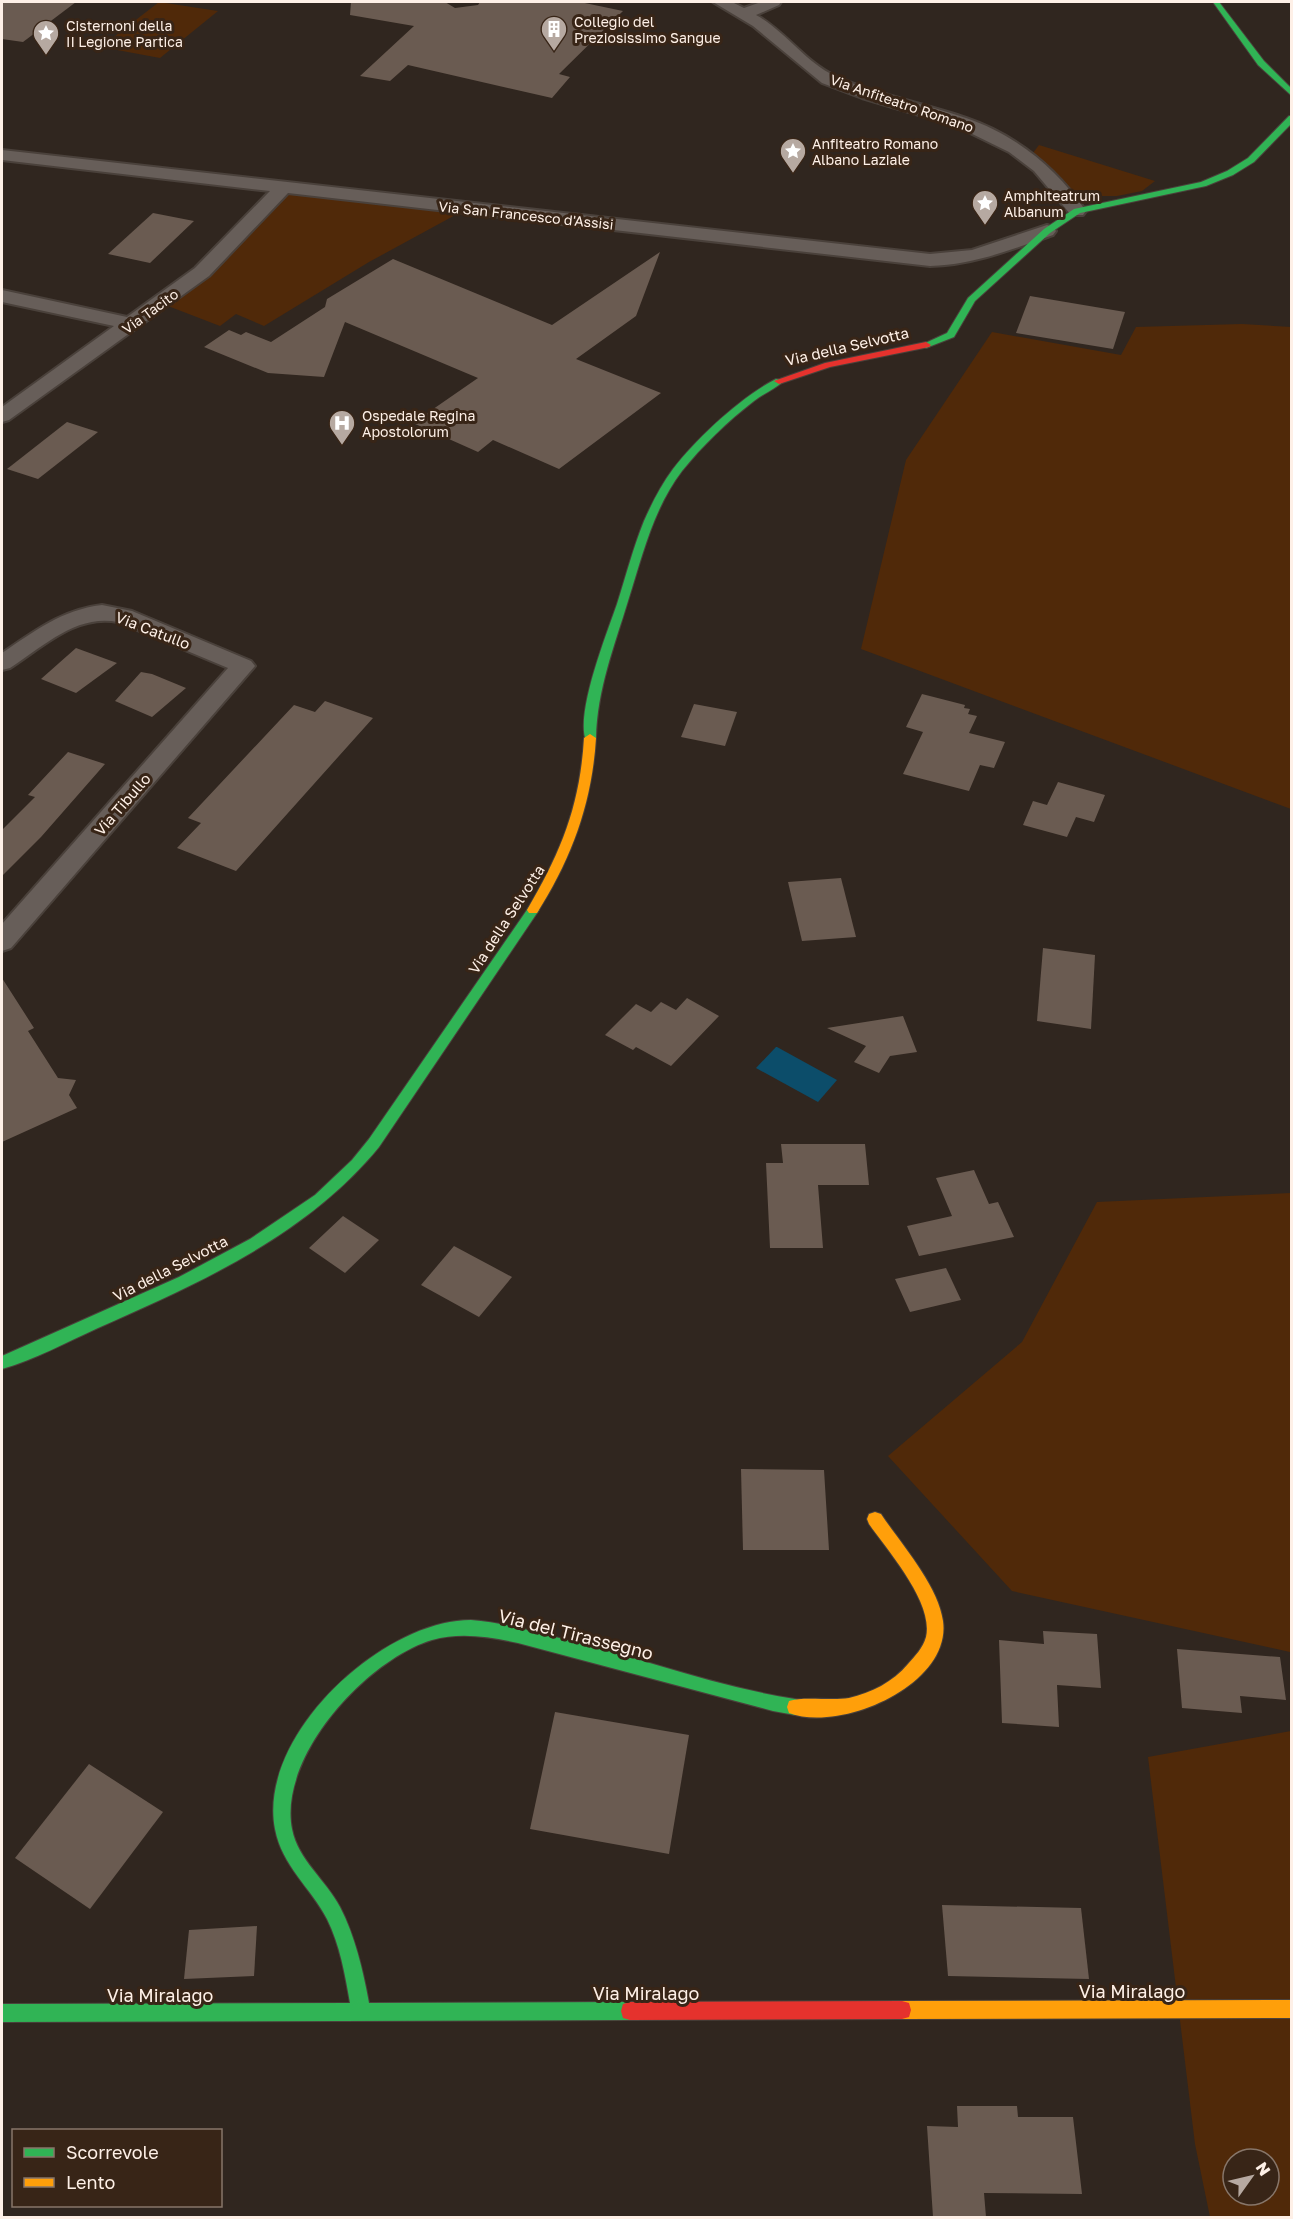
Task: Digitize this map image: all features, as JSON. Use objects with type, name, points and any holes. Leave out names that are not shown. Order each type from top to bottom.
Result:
[{"type":"street","name":"Via Anfiteatro Romano","points":[[721,2],[745,14],[828,79],[868,94],[962,122],[1015,148],[1040,167],[1077,211]]},
{"type":"street","points":[[745,14],[772,2]]},
{"type":"street","points":[[1216,2],[1261,63],[1292,94]]},
{"type":"street","points":[[1077,211],[1203,184],[1230,173],[1251,160],[1292,118]]},
{"type":"street","name":"Via San Francesco d'Assisi","points":[[2,155],[930,261],[973,255],[1047,231]]},
{"type":"street","name":"Via Tacito","points":[[2,416],[202,273],[284,187]]},
{"type":"street","name":"Via della Selvotta","points":[[2,1363],[151,1299],[262,1240],[314,1206],[344,1180],[374,1143],[558,870],[587,788],[591,702],[601,660],[656,504],[670,480],[692,454],[750,399],[771,384],[795,374],[929,344],[951,335],[958,327],[961,313],[967,304],[1047,231],[1077,211]]},
{"type":"street","points":[[2,296],[132,324]]},
{"type":"street","name":"Via Catullo","points":[[2,663],[65,622],[87,614],[102,612],[124,616],[243,666]]},
{"type":"street","name":"Via Tibullo","points":[[2,941],[243,666]]},
{"type":"street","name":"Via del Tirassegno","points":[[361,2012],[348,1948],[331,1909],[299,1869],[292,1855],[286,1840],[282,1810],[286,1785],[301,1746],[328,1707],[346,1688],[380,1662],[416,1639],[444,1629],[469,1628],[546,1642],[785,1706],[836,1708],[869,1701],[904,1682],[926,1655],[937,1632],[933,1611],[927,1598],[875,1519]]},
{"type":"street","name":"Via Miralago","points":[[2,2013],[1292,2009]]},
{"type":"shaded area","points":[[159,2],[218,11],[160,58],[101,47]]},
{"type":"shaded area","points":[[1039,145],[1155,181],[1142,191],[1117,196],[1087,196],[1070,190],[1033,153]]},
{"type":"shaded area","points":[[291,192],[459,213],[369,262],[264,326],[236,314],[220,326],[168,306],[208,276]]},
{"type":"shaded area","points":[[1242,324],[1291,327],[1291,809],[861,649],[906,460],[992,332],[1121,355],[1136,327]]},
{"type":"shaded area","points":[[1291,1193],[1291,1660],[1290,1652],[1012,1591],[888,1456],[1022,1342],[1097,1202]]},
{"type":"shaded area","points":[[1291,1731],[1291,2217],[1210,2217],[1195,2144],[1148,1757]]},
{"type":"water","points":[[776,1047],[837,1080],[818,1102],[756,1068]]},
{"type":"building","points":[[2,2],[76,2],[23,42],[2,39]]},
{"type":"building","name":"Collegio del Preziosissimo Sangue","points":[[351,2],[445,2],[455,8],[478,5],[480,2],[580,2],[623,11],[559,74],[570,77],[552,98],[408,65],[390,81],[360,76],[414,26],[350,15]]},
{"type":"building","points":[[153,213],[194,221],[150,263],[108,254]]},
{"type":"building","points":[[660,252],[636,316],[576,359],[661,393],[559,469],[493,440],[478,452],[413,423],[478,378],[345,322],[324,377],[268,373],[204,347],[229,330],[241,335],[246,332],[271,342],[325,307],[327,299],[393,259],[552,325]]},
{"type":"building","points":[[1030,296],[1125,312],[1113,349],[1016,333]]},
{"type":"building","points":[[67,422],[98,432],[38,479],[7,469]]},
{"type":"building","points":[[76,648],[117,663],[76,693],[41,679]]},
{"type":"building","points":[[141,672],[152,674],[186,688],[152,717],[115,701]]},
{"type":"building","points":[[922,694],[965,705],[964,708],[970,709],[968,714],[977,716],[969,733],[1005,742],[994,768],[980,765],[969,791],[903,774],[923,732],[906,727]]},
{"type":"building","points":[[325,701],[373,718],[236,871],[177,848],[201,823],[188,818],[294,705],[315,712]]},
{"type":"building","points":[[694,704],[737,712],[725,746],[681,737]]},
{"type":"building","points":[[68,752],[105,764],[41,837],[2,876],[2,830],[35,797],[28,795]]},
{"type":"building","points":[[1058,782],[1105,795],[1094,822],[1076,817],[1067,837],[1023,825],[1033,801],[1047,805]]},
{"type":"building","points":[[841,878],[856,937],[802,941],[788,882]]},
{"type":"building","points":[[1043,948],[1095,955],[1091,1029],[1037,1021]]},
{"type":"building","points":[[2,978],[34,1028],[28,1031],[58,1078],[76,1080],[69,1095],[77,1108],[2,1142]]},
{"type":"building","points":[[687,998],[719,1016],[671,1066],[636,1047],[633,1050],[605,1035],[636,1004],[651,1012],[661,1002],[676,1010]]},
{"type":"building","points":[[903,1016],[917,1052],[890,1056],[879,1073],[854,1062],[866,1046],[827,1028]]},
{"type":"building","points":[[781,1144],[865,1144],[869,1185],[818,1185],[823,1248],[770,1248],[766,1163],[783,1163]]},
{"type":"building","points":[[974,1170],[989,1204],[998,1202],[1014,1237],[919,1256],[907,1226],[952,1216],[936,1178]]},
{"type":"building","points":[[343,1216],[379,1240],[345,1273],[309,1248]]},
{"type":"building","points":[[454,1246],[512,1277],[479,1317],[421,1285]]},
{"type":"building","points":[[946,1268],[961,1300],[910,1312],[895,1279]]},
{"type":"building","points":[[741,1469],[824,1470],[829,1550],[743,1550]]},
{"type":"building","points":[[1043,1631],[1097,1634],[1101,1688],[1057,1685],[1059,1727],[1002,1723],[999,1640],[1044,1644]]},
{"type":"building","points":[[1177,1649],[1280,1657],[1286,1700],[1240,1696],[1242,1713],[1182,1708]]},
{"type":"building","points":[[555,1712],[689,1735],[669,1854],[530,1829]]},
{"type":"building","points":[[89,1764],[163,1812],[90,1909],[15,1858]]},
{"type":"building","points":[[942,1905],[1081,1908],[1089,1979],[948,1976]]},
{"type":"building","points":[[257,1926],[254,1976],[184,1979],[189,1930]]},
{"type":"building","points":[[957,2106],[1017,2106],[1018,2117],[1073,2117],[1082,2194],[984,2193],[986,2217],[933,2217],[927,2126],[958,2127]]},
{"type":"traffic: fast","points":[[1216,2],[1261,63],[1292,94]]},
{"type":"traffic: fast","points":[[926,345],[951,335],[971,300],[1047,231],[1077,211],[1203,184],[1230,173],[1251,160],[1292,118]]},
{"type":"traffic: fast","points":[[590,738],[592,706],[598,677],[641,543],[666,488],[677,471],[732,415],[762,390],[779,381]]},
{"type":"traffic: fast","points":[[2,1363],[107,1318],[184,1281],[255,1243],[320,1199],[357,1164],[374,1143],[533,910]]},
{"type":"traffic: fast","points":[[361,2012],[351,1961],[339,1924],[291,1851],[283,1827],[282,1811],[287,1778],[300,1748],[318,1720],[352,1682],[382,1658],[397,1648],[430,1633],[459,1628],[482,1629],[562,1646],[751,1698],[795,1707]]},
{"type":"traffic: fast","points":[[2,2013],[630,2011]]},
{"type":"traffic: slow","points":[[533,910],[557,870],[581,807],[586,785],[590,738]]},
{"type":"traffic: slow","points":[[795,1707],[849,1706],[882,1695],[897,1686],[910,1674],[926,1655],[931,1645],[935,1629],[930,1606],[917,1580],[875,1519]]},
{"type":"traffic: slow","points":[[902,2010],[1292,2009]]},
{"type":"traffic: jam","points":[[779,381],[828,365],[926,345]]},
{"type":"traffic: jam","points":[[630,2011],[902,2010]]},
{"type":"place","name":"Collegio del Preziosissimo Sangue","points":[[554,52]]},
{"type":"place","name":"Cisternoni della II Legione Partica","points":[[46,56]]},
{"type":"place","name":"Anfiteatro Romano Albano Laziale","points":[[793,174]]},
{"type":"place","name":"Amphiteatrum Albanum","points":[[985,226]]},
{"type":"place","name":"Ospedale Regina Apostolorum","points":[[342,446]]}]
